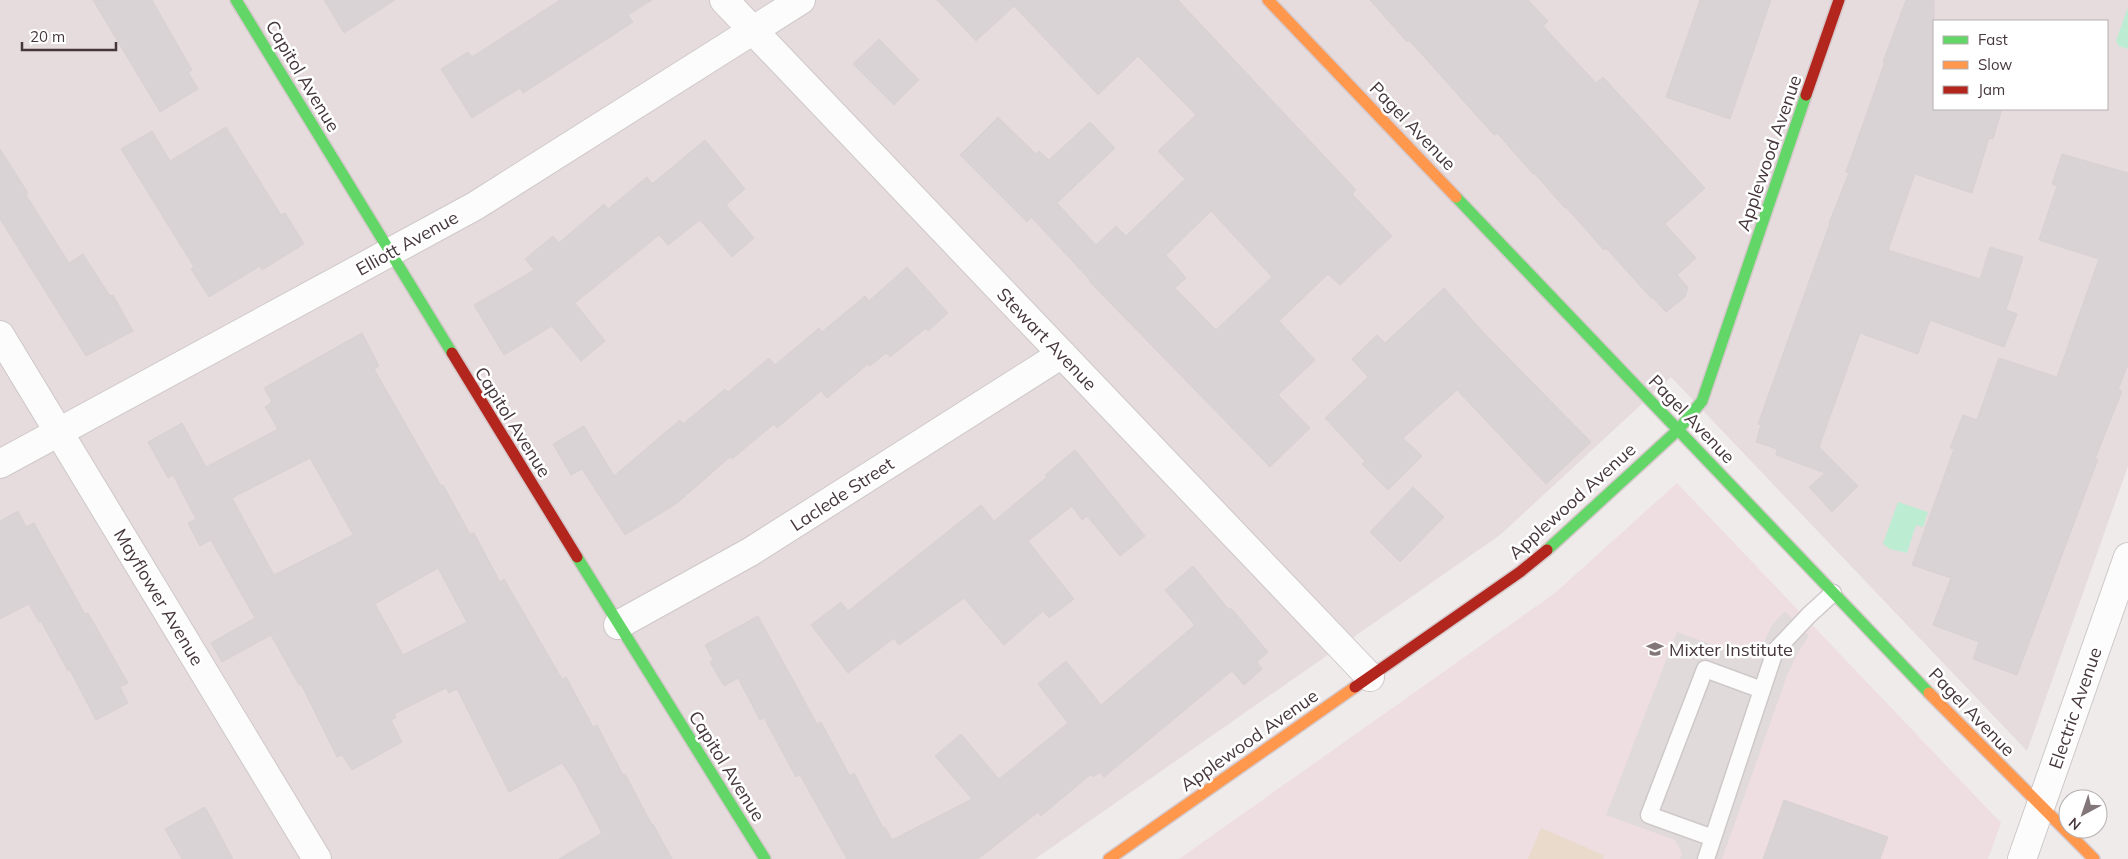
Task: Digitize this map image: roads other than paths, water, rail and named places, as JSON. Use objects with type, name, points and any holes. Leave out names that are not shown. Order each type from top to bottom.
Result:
[{"type":"street","name":"Capitol Avenue","points":[[236,0],[618,625],[765,859]]},
{"type":"street","name":"Stewart Avenue","points":[[724,0],[1370,677]]},
{"type":"street","name":"Elliott Avenue","points":[[0,464],[476,206],[801,0]]},
{"type":"street","name":"Pagel Avenue","points":[[1268,0],[1960,726],[2094,859]]},
{"type":"street","name":"Applewood Avenue","points":[[1109,859],[1527,566],[1678,430],[1702,401],[1840,0]]},
{"type":"street","name":"Mayflower Avenue","points":[[0,335],[317,859]]},
{"type":"street","name":"Laclede Street","points":[[618,625],[750,552],[1062,354]]},
{"type":"street","name":"Electric Avenue","points":[[2022,859],[2128,558]]},
{"type":"lane","points":[[1706,859],[1776,650],[1833,593]]},
{"type":"lane","points":[[1713,838],[1649,815],[1705,669],[1762,690]]},
{"type":"place","name":"Mixter Institute","points":[[1655,649]]}]
